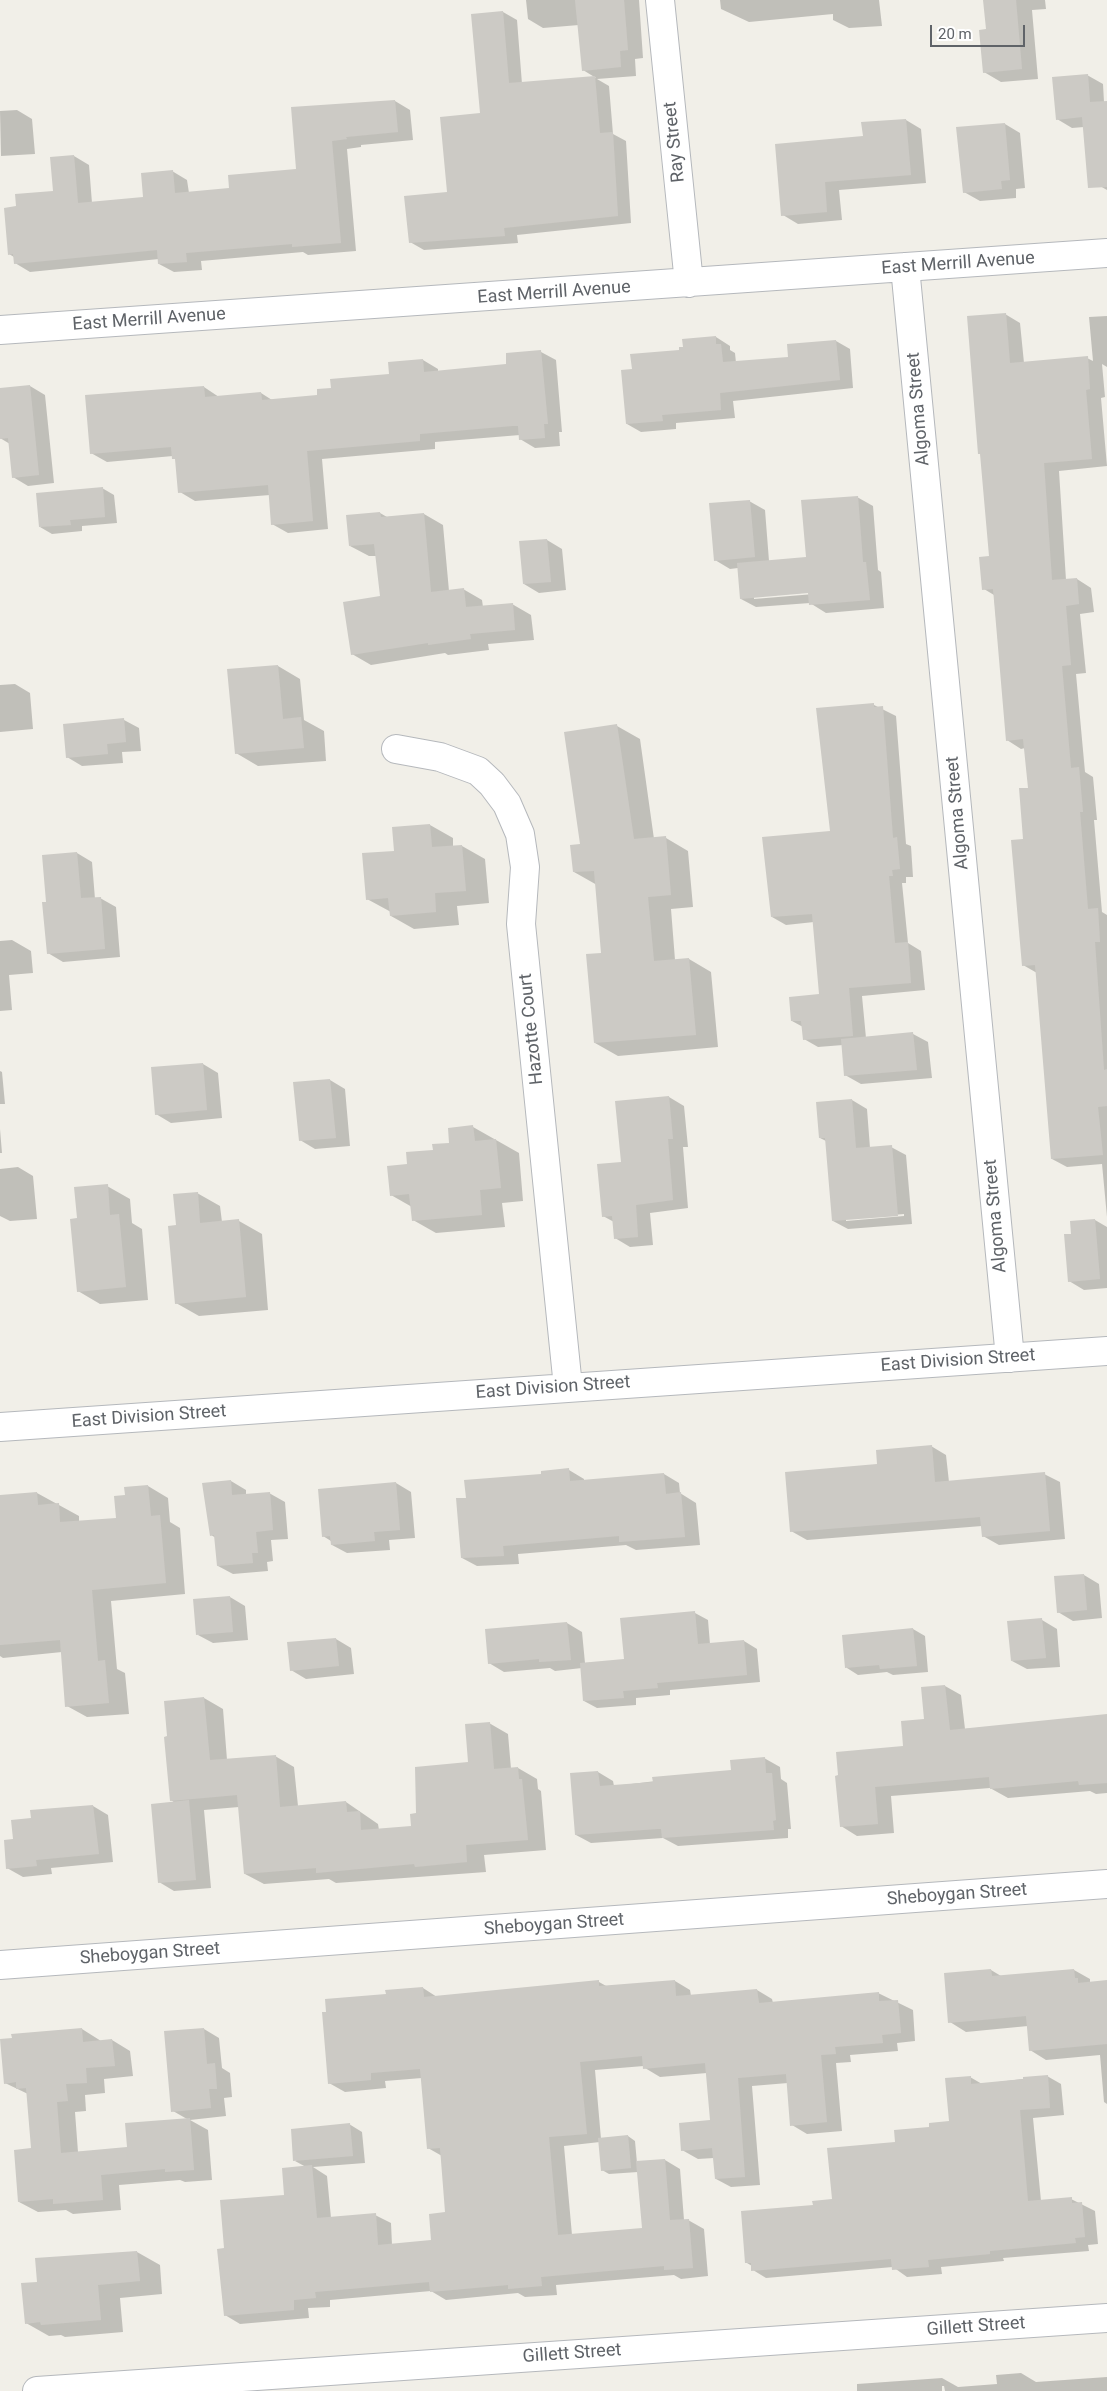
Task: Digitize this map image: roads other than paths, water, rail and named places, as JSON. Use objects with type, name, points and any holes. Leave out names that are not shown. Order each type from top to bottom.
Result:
[{"type":"street","name":"Ray Street","points":[[660,0],[689,283]]},
{"type":"street","name":"East Merrill Avenue","points":[[0,330],[1107,253]]},
{"type":"street","name":"Algoma Street","points":[[906,267],[1010,1358]]},
{"type":"street","name":"Hazotte Court","points":[[396,749],[434,755],[478,771],[492,784],[507,804],[520,834],[525,867],[521,924],[568,1387]]},
{"type":"street","name":"East Division Street","points":[[0,1427],[1107,1351]]},
{"type":"street","name":"Sheboygan Street","points":[[0,1966],[1107,1884]]},
{"type":"street","name":"Gillett Street","points":[[37,2391],[1107,2318]]}]
